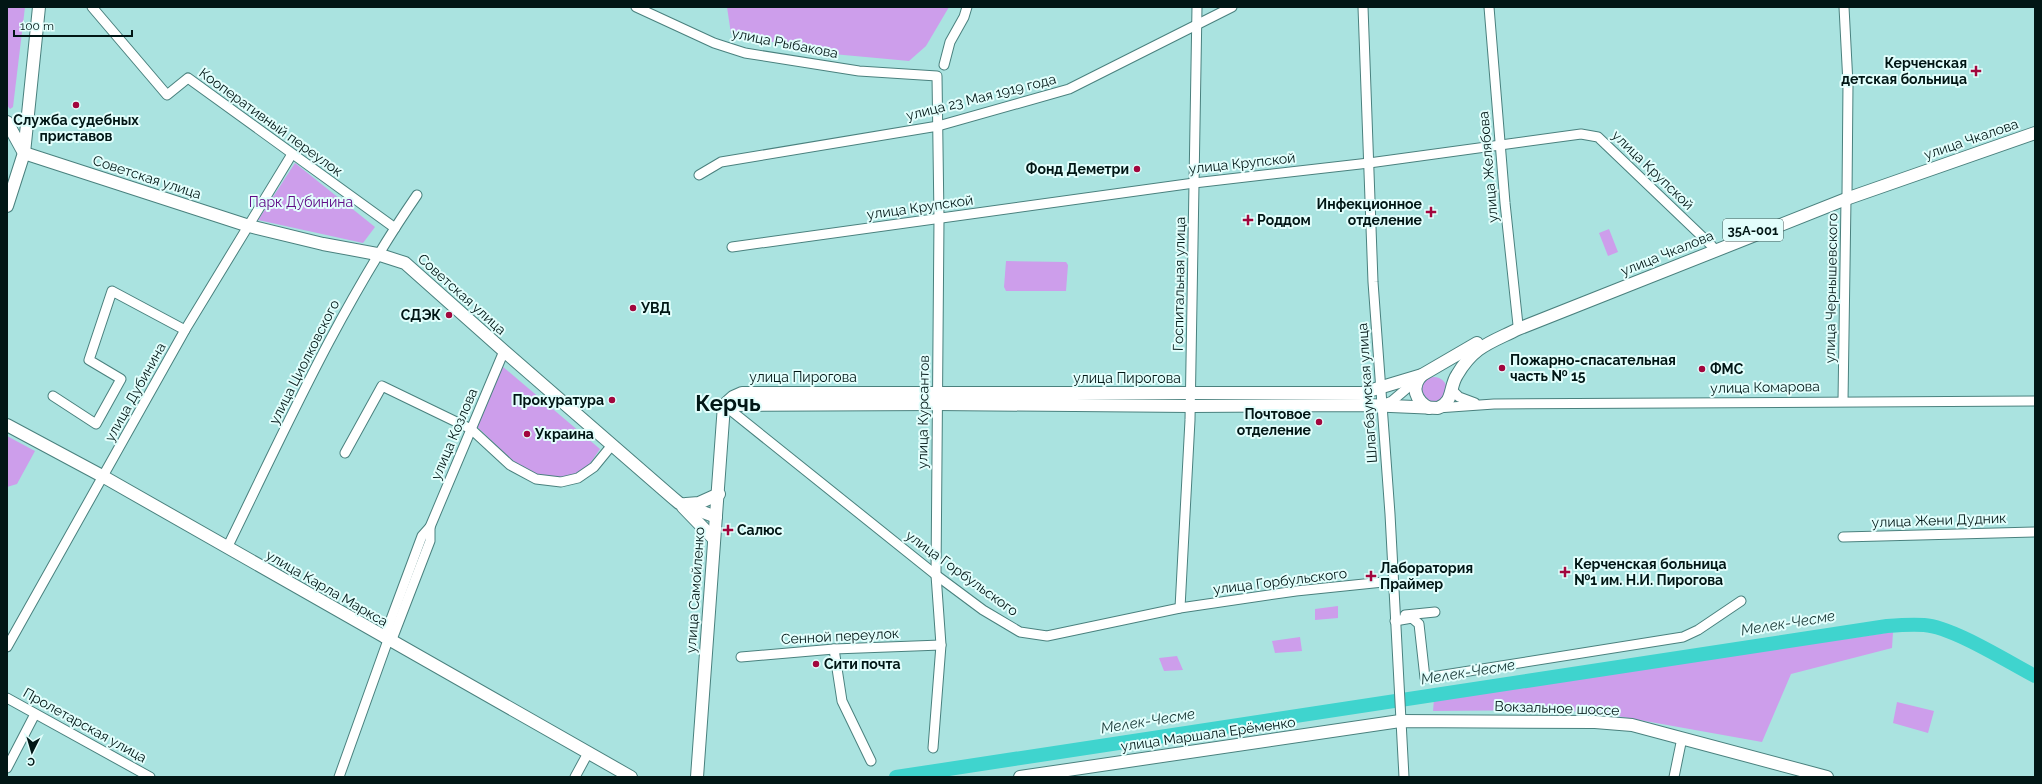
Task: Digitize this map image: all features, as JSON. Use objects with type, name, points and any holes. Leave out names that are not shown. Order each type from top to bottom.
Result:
[{"type":"main road","points":[[7,206],[24,153],[38,7]]},
{"type":"main road","points":[[7,122],[24,153]]},
{"type":"main road","name":"улица Чкалова","points":[[1424,374],[1477,346],[1518,327],[1714,248],[1846,196],[2033,131]]},
{"type":"main road","name":"Советская улица","points":[[24,153],[249,226],[323,244],[377,254],[405,263],[679,503],[716,518]]},
{"type":"main road","name":"улица Чкалова","points":[[1431,408],[1446,403],[1450,399],[1452,388],[1464,363],[1477,346]]},
{"type":"main road","points":[[1431,408],[1418,402],[1415,392],[1417,381],[1424,374],[1441,373],[1449,380],[1452,388]]},
{"type":"main road","name":"улица Пирогова","points":[[937,398],[1191,393],[1362,393],[1424,374]]},
{"type":"main road","name":"улица Пирогова","points":[[724,406],[733,397],[742,393],[1191,406],[1382,405]]},
{"type":"main road","name":"улица Комарова","points":[[1382,405],[1431,408]]},
{"type":"main road","name":"улица Самойленко","points":[[697,777],[724,406]]},
{"type":"main road","name":"улица Карла Маркса","points":[[7,425],[104,477],[388,640],[632,777]]},
{"type":"main road","points":[[679,503],[699,503],[718,494]]},
{"type":"main road","points":[[679,503],[714,539]]},
{"type":"main road","name":"Вокзальное шоссе","points":[[1400,717],[1595,722],[1632,725],[1827,777]]},
{"type":"main road","name":"улица Маршала Ерёменко","points":[[1020,777],[1400,717]]},
{"type":"street","name":"Кооперативный переулок","points":[[92,7],[167,95],[188,78],[394,228]]},
{"type":"street","name":"улица Рыбакова","points":[[636,7],[714,43],[745,53],[859,71],[937,76]]},
{"type":"street","points":[[944,64],[950,42],[964,17],[967,7]]},
{"type":"street","name":"Госпитальная улица","points":[[1180,608],[1191,406],[1197,7]]},
{"type":"street","name":"улица 23 Мая 1919 года","points":[[699,175],[721,162],[938,126],[1069,89],[1232,7]]},
{"type":"street","name":"Шлагбаумская улица","points":[[1363,7],[1373,282],[1381,388],[1404,777]]},
{"type":"street","name":"улица Желябова","points":[[1489,7],[1500,144],[1518,327]]},
{"type":"street","name":"улица Чернышевского","points":[[1843,401],[1848,84],[1844,7]]},
{"type":"street","name":"улица Курсантов","points":[[933,748],[941,645],[936,575],[939,219],[937,76]]},
{"type":"street","name":"улица Крупской","points":[[732,247],[1194,183],[1369,163],[1581,134],[1598,137],[1714,248]]},
{"type":"street","name":"улица Дубинина","points":[[7,647],[104,477],[185,330],[292,154]]},
{"type":"street","name":"улица Циолковского","points":[[227,548],[319,359],[377,254],[417,195]]},
{"type":"street","points":[[53,396],[96,424],[121,379],[90,360],[112,291],[185,330]]},
{"type":"street","name":"улица Козлова","points":[[338,777],[388,640],[422,536],[430,528],[504,351]]},
{"type":"street","points":[[1382,405],[1392,401],[1424,374]]},
{"type":"street","points":[[345,453],[382,386],[471,429],[510,465],[524,474],[548,481],[569,481],[586,474],[612,445]]},
{"type":"street","name":"улица Комарова","points":[[1452,388],[1459,397],[1465,401],[1494,404]]},
{"type":"street","name":"улица Комарова","points":[[1431,408],[1494,404],[2035,401]]},
{"type":"street","name":"улица Горбульского","points":[[724,406],[936,575],[983,610],[1020,632],[1047,636],[1180,608],[1296,591],[1392,581]]},
{"type":"street","name":"улица Жени Дудник","points":[[1843,537],[2035,532]]},
{"type":"street","points":[[1412,616],[1419,624],[1425,678],[1683,637],[1698,630],[1741,601]]},
{"type":"street","points":[[1394,619],[1435,612]]},
{"type":"street","name":"Сенной переулок","points":[[741,657],[834,649],[941,645]]},
{"type":"street","points":[[834,649],[842,701],[872,761]]},
{"type":"street","name":"Пролетарская улица","points":[[7,698],[150,777]]},
{"type":"street","points":[[7,768],[35,714]]},
{"type":"street","points":[[1674,777],[1682,738]]},
{"type":"street","points":[[575,777],[588,753]]},
{"type":"green space","points":[[7,7],[25,7],[13,107],[10,109],[7,105]]},
{"type":"green space","points":[[727,7],[949,7],[926,46],[909,61],[833,54],[731,34]]},
{"type":"green space","name":"Парк Дубинина","points":[[295,163],[375,227],[363,243],[258,220]]},
{"type":"green space","points":[[1609,229],[1618,252],[1608,256],[1599,233]]},
{"type":"green space","points":[[1006,261],[1066,262],[1068,265],[1066,291],[1006,291],[1004,287]]},
{"type":"green space","points":[[502,366],[600,449],[585,469],[579,473],[565,477],[549,477],[534,474],[515,462],[477,427]]},
{"type":"green space","points":[[1434,377],[1443,381],[1447,390],[1443,399],[1434,403],[1425,399],[1421,390],[1425,381]]},
{"type":"green space","points":[[7,436],[35,451],[17,484],[7,487]]},
{"type":"green space","points":[[1338,606],[1338,618],[1315,620],[1315,609]]},
{"type":"green space","points":[[1893,632],[1892,648],[1791,674],[1762,742],[1617,716],[1563,710],[1433,711],[1434,699]]},
{"type":"green space","points":[[1300,637],[1302,651],[1275,653],[1272,641]]},
{"type":"green space","points":[[1177,656],[1183,670],[1164,671],[1159,658]]},
{"type":"green space","points":[[1897,702],[1934,711],[1928,733],[1893,723]]},
{"type":"waterway","name":"Мелек-Чесме","points":[[896,777],[1887,626],[1924,625],[1936,627],[1965,638],[2035,676]]},
{"type":"place","name":"Керченская детская больница","points":[[1976,71]]},
{"type":"place","name":"Служба судебных приставов","points":[[76,105]]},
{"type":"place","name":"Фонд Деметри","points":[[1137,169]]},
{"type":"place","name":"Инфекционное отделение","points":[[1431,212]]},
{"type":"place","name":"Роддом","points":[[1248,220]]},
{"type":"place","name":"УВД","points":[[633,308]]},
{"type":"place","name":"СДЭК","points":[[449,315]]},
{"type":"place","name":"Пожарно-спасательная часть № 15","points":[[1502,368]]},
{"type":"place","name":"ФМС","points":[[1702,369]]},
{"type":"place","name":"Прокуратура","points":[[612,400]]},
{"type":"place","name":"Почтовое отделение","points":[[1319,422]]},
{"type":"place","name":"Украина","points":[[527,434]]},
{"type":"place","name":"Салюс","points":[[728,530]]},
{"type":"place","name":"Керченская больница №1 им. Н.И. Пирогова","points":[[1565,572]]},
{"type":"place","name":"Лаборатория Праймер","points":[[1371,576]]},
{"type":"place","name":"Сити почта","points":[[816,664]]},
{"type":"district","name":"Керчь","points":[[728,403]]}]
